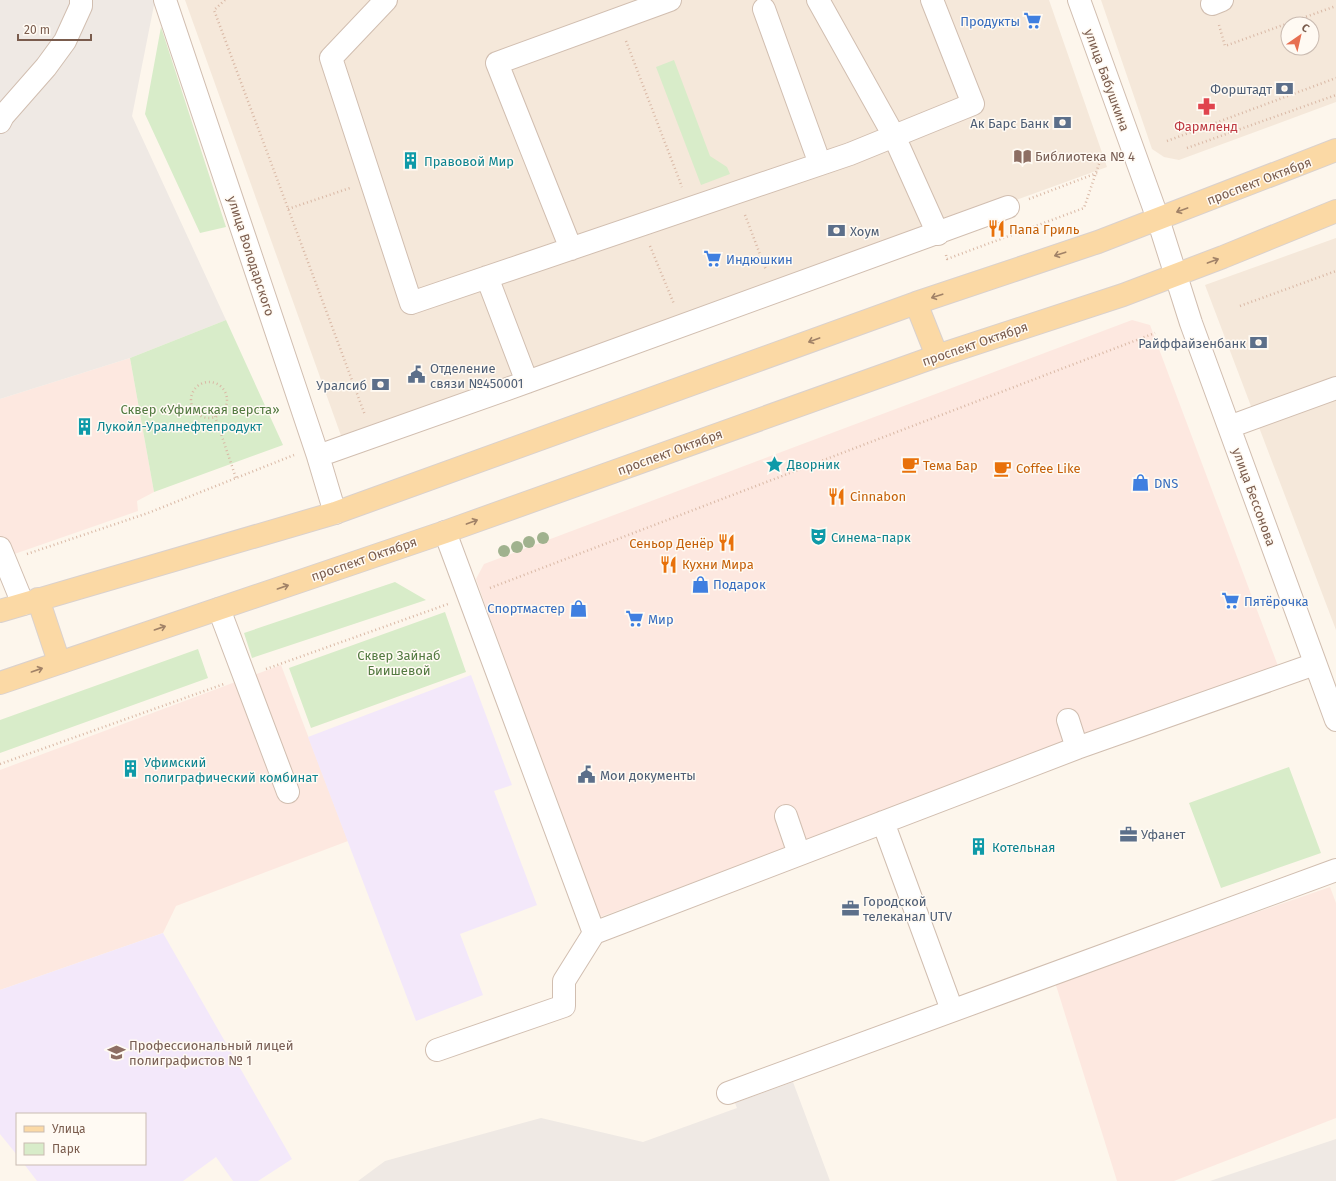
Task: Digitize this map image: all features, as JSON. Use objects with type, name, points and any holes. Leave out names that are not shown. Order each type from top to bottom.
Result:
[{"type":"main road","name":"проспект Октября","points":[[0,611],[335,513],[916,303],[1098,242],[1336,150]]},
{"type":"main road","name":"проспект Октября","points":[[0,683],[445,532],[937,356],[1123,295],[1223,257],[1336,211]]},
{"type":"main road","points":[[916,303],[937,356]]},
{"type":"main road","points":[[31,601],[59,662]]},
{"type":"street","points":[[0,122],[3,116],[46,67],[65,41],[81,6],[81,0]]},
{"type":"street","name":"улица Володарского","points":[[165,0],[316,451],[335,513]]},
{"type":"street","points":[[386,0],[331,58],[411,303],[820,164],[973,104],[932,0]]},
{"type":"street","points":[[570,249],[497,63],[670,0]]},
{"type":"street","points":[[818,0],[894,136],[938,234]]},
{"type":"street","name":"улица Бабушкина","points":[[1079,0],[1158,219],[1176,274]]},
{"type":"street","points":[[764,9],[820,164]]},
{"type":"street","points":[[316,451],[527,382],[938,234],[1008,207]]},
{"type":"street","name":"улица Бессонова","points":[[1176,274],[1191,323],[1336,720]]},
{"type":"street","points":[[487,277],[527,382]]},
{"type":"street","points":[[1229,427],[1336,388]]},
{"type":"street","points":[[445,532],[594,933]]},
{"type":"street","points":[[3,555],[31,601]]},
{"type":"street","points":[[219,609],[288,792]]},
{"type":"street","points":[[437,1050],[564,1006],[564,981],[594,933],[1077,748],[1315,664]]},
{"type":"street","points":[[1068,720],[1077,748]]},
{"type":"street","points":[[786,816],[799,854]]},
{"type":"street","points":[[883,822],[952,1010]]},
{"type":"street","points":[[728,1093],[1336,870]]},
{"type":"path","points":[[225,0],[214,10],[367,420]]},
{"type":"path","points":[[1225,46],[1336,6]]},
{"type":"path","points":[[617,19],[690,208]]},
{"type":"path","points":[[1167,141],[1336,78]]},
{"type":"path","points":[[1187,148],[1336,95]]},
{"type":"path","points":[[1084,208],[1100,161]]},
{"type":"path","points":[[1008,207],[1097,173]]},
{"type":"path","points":[[288,209],[371,180]]},
{"type":"path","points":[[737,192],[767,272]]},
{"type":"path","points":[[642,225],[676,311]]},
{"type":"path","points":[[1240,306],[1336,271]]},
{"type":"path","points":[[0,764],[469,596],[1155,333]]},
{"type":"path","points":[[204,383],[214,383],[219,385],[226,394],[227,400],[224,410],[215,416],[208,418],[202,416],[193,408],[192,396],[194,390],[204,383]]},
{"type":"path","points":[[215,416],[236,478]]},
{"type":"path","points":[[3,555],[148,513],[236,478],[316,451]]},
{"type":"shaded area","points":[[0,0],[155,0],[132,116],[226,320],[130,358],[0,399]]},
{"type":"shaded area","points":[[185,0],[1049,0],[1107,167],[344,444]]},
{"type":"shaded area","points":[[1101,0],[1336,0],[1336,102],[1179,160],[1164,157],[1152,149]]},
{"type":"shaded area","points":[[1336,238],[1336,630],[1205,285]]},
{"type":"shaded area","points":[[1132,320],[1150,325],[1278,666],[595,919],[476,579],[484,564]]},
{"type":"shaded area","points":[[130,358],[154,492],[137,501],[138,511],[0,559],[0,399]]},
{"type":"shaded area","points":[[281,665],[348,841],[176,906],[163,933],[0,990],[0,770]]},
{"type":"shaded area","points":[[471,675],[512,785],[494,791],[537,905],[460,934],[483,995],[416,1021],[308,737]]},
{"type":"shaded area","points":[[1330,887],[1336,903],[1336,1118],[1174,1181],[1117,1181],[1055,982]]},
{"type":"shaded area","name":"Профессиональный лицей полиграфистов № 1","points":[[163,933],[292,1159],[258,1181],[233,1181],[216,1157],[183,1181],[37,1181],[25,1165],[146,1165],[146,1113],[16,1113],[16,1154],[0,1134],[0,990]]},
{"type":"shaded area","points":[[793,1082],[830,1181],[358,1181],[385,1161],[541,1118],[643,1142],[737,1108],[735,1103]]},
{"type":"shaded area","points":[[1336,1139],[1336,1181],[1210,1181]]},
{"type":"green space","points":[[161,27],[226,227],[200,233],[145,114]]},
{"type":"green space","points":[[674,60],[710,156],[727,167],[730,174],[701,185],[656,67]]},
{"type":"green space","name":"Сквер «Уфимская верста»","points":[[226,320],[283,445],[154,492],[130,358]]},
{"type":"green space","points":[[395,582],[426,600],[252,658],[244,633]]},
{"type":"green space","name":"Сквер Зайнаб Биишевой","points":[[445,612],[466,672],[311,728],[289,668]]},
{"type":"green space","points":[[198,649],[208,678],[0,753],[0,720]]},
{"type":"green space","points":[[1289,767],[1321,853],[1221,888],[1189,803]]},
{"type":"place","name":"Продукты","points":[[1033,21]]},
{"type":"place","name":"Форштадт","points":[[1285,89]]},
{"type":"place","name":"Фармленд","points":[[1206,107]]},
{"type":"place","name":"Ак Барс Банк","points":[[1062,123]]},
{"type":"place","name":"Библиотека № 4","points":[[1022,156]]},
{"type":"place","name":"Правовой Мир","points":[[411,161]]},
{"type":"place","name":"Папа Гриль","points":[[996,229]]},
{"type":"place","name":"Хоум","points":[[837,231]]},
{"type":"place","name":"Индюшкин","points":[[713,259]]},
{"type":"place","name":"Райффайзенбанк","points":[[1259,343]]},
{"type":"place","name":"Отделение связи №450001","points":[[417,375]]},
{"type":"place","name":"Уралсиб","points":[[380,385]]},
{"type":"place","name":"Лукойл-Уралнефтепродукт","points":[[84,426]]},
{"type":"place","name":"Дворник","points":[[774,464]]},
{"type":"place","name":"Тема Бар","points":[[910,465]]},
{"type":"place","name":"Coffee Like","points":[[1003,468]]},
{"type":"place","name":"DNS","points":[[1141,483]]},
{"type":"place","name":"Cinnabon","points":[[837,496]]},
{"type":"place","name":"Синема-парк","points":[[818,537]]},
{"type":"place","name":"Сеньор Денёр","points":[[727,543]]},
{"type":"place","name":"Кухни Мира","points":[[669,564]]},
{"type":"place","name":"Подарок","points":[[700,584]]},
{"type":"place","name":"Пятёрочка","points":[[1231,601]]},
{"type":"place","name":"Спортмастер","points":[[578,608]]},
{"type":"place","name":"Мир","points":[[635,619]]},
{"type":"place","name":"Уфимский полиграфический комбинат","points":[[131,769]]},
{"type":"place","name":"Мои документы","points":[[587,775]]},
{"type":"place","name":"Уфанет","points":[[1128,834]]},
{"type":"place","name":"Котельная","points":[[979,847]]},
{"type":"place","name":"Городской телеканал UTV","points":[[850,908]]},
{"type":"place","name":"Профессиональный лицей полиграфистов № 1","points":[[116,1052]]}]
